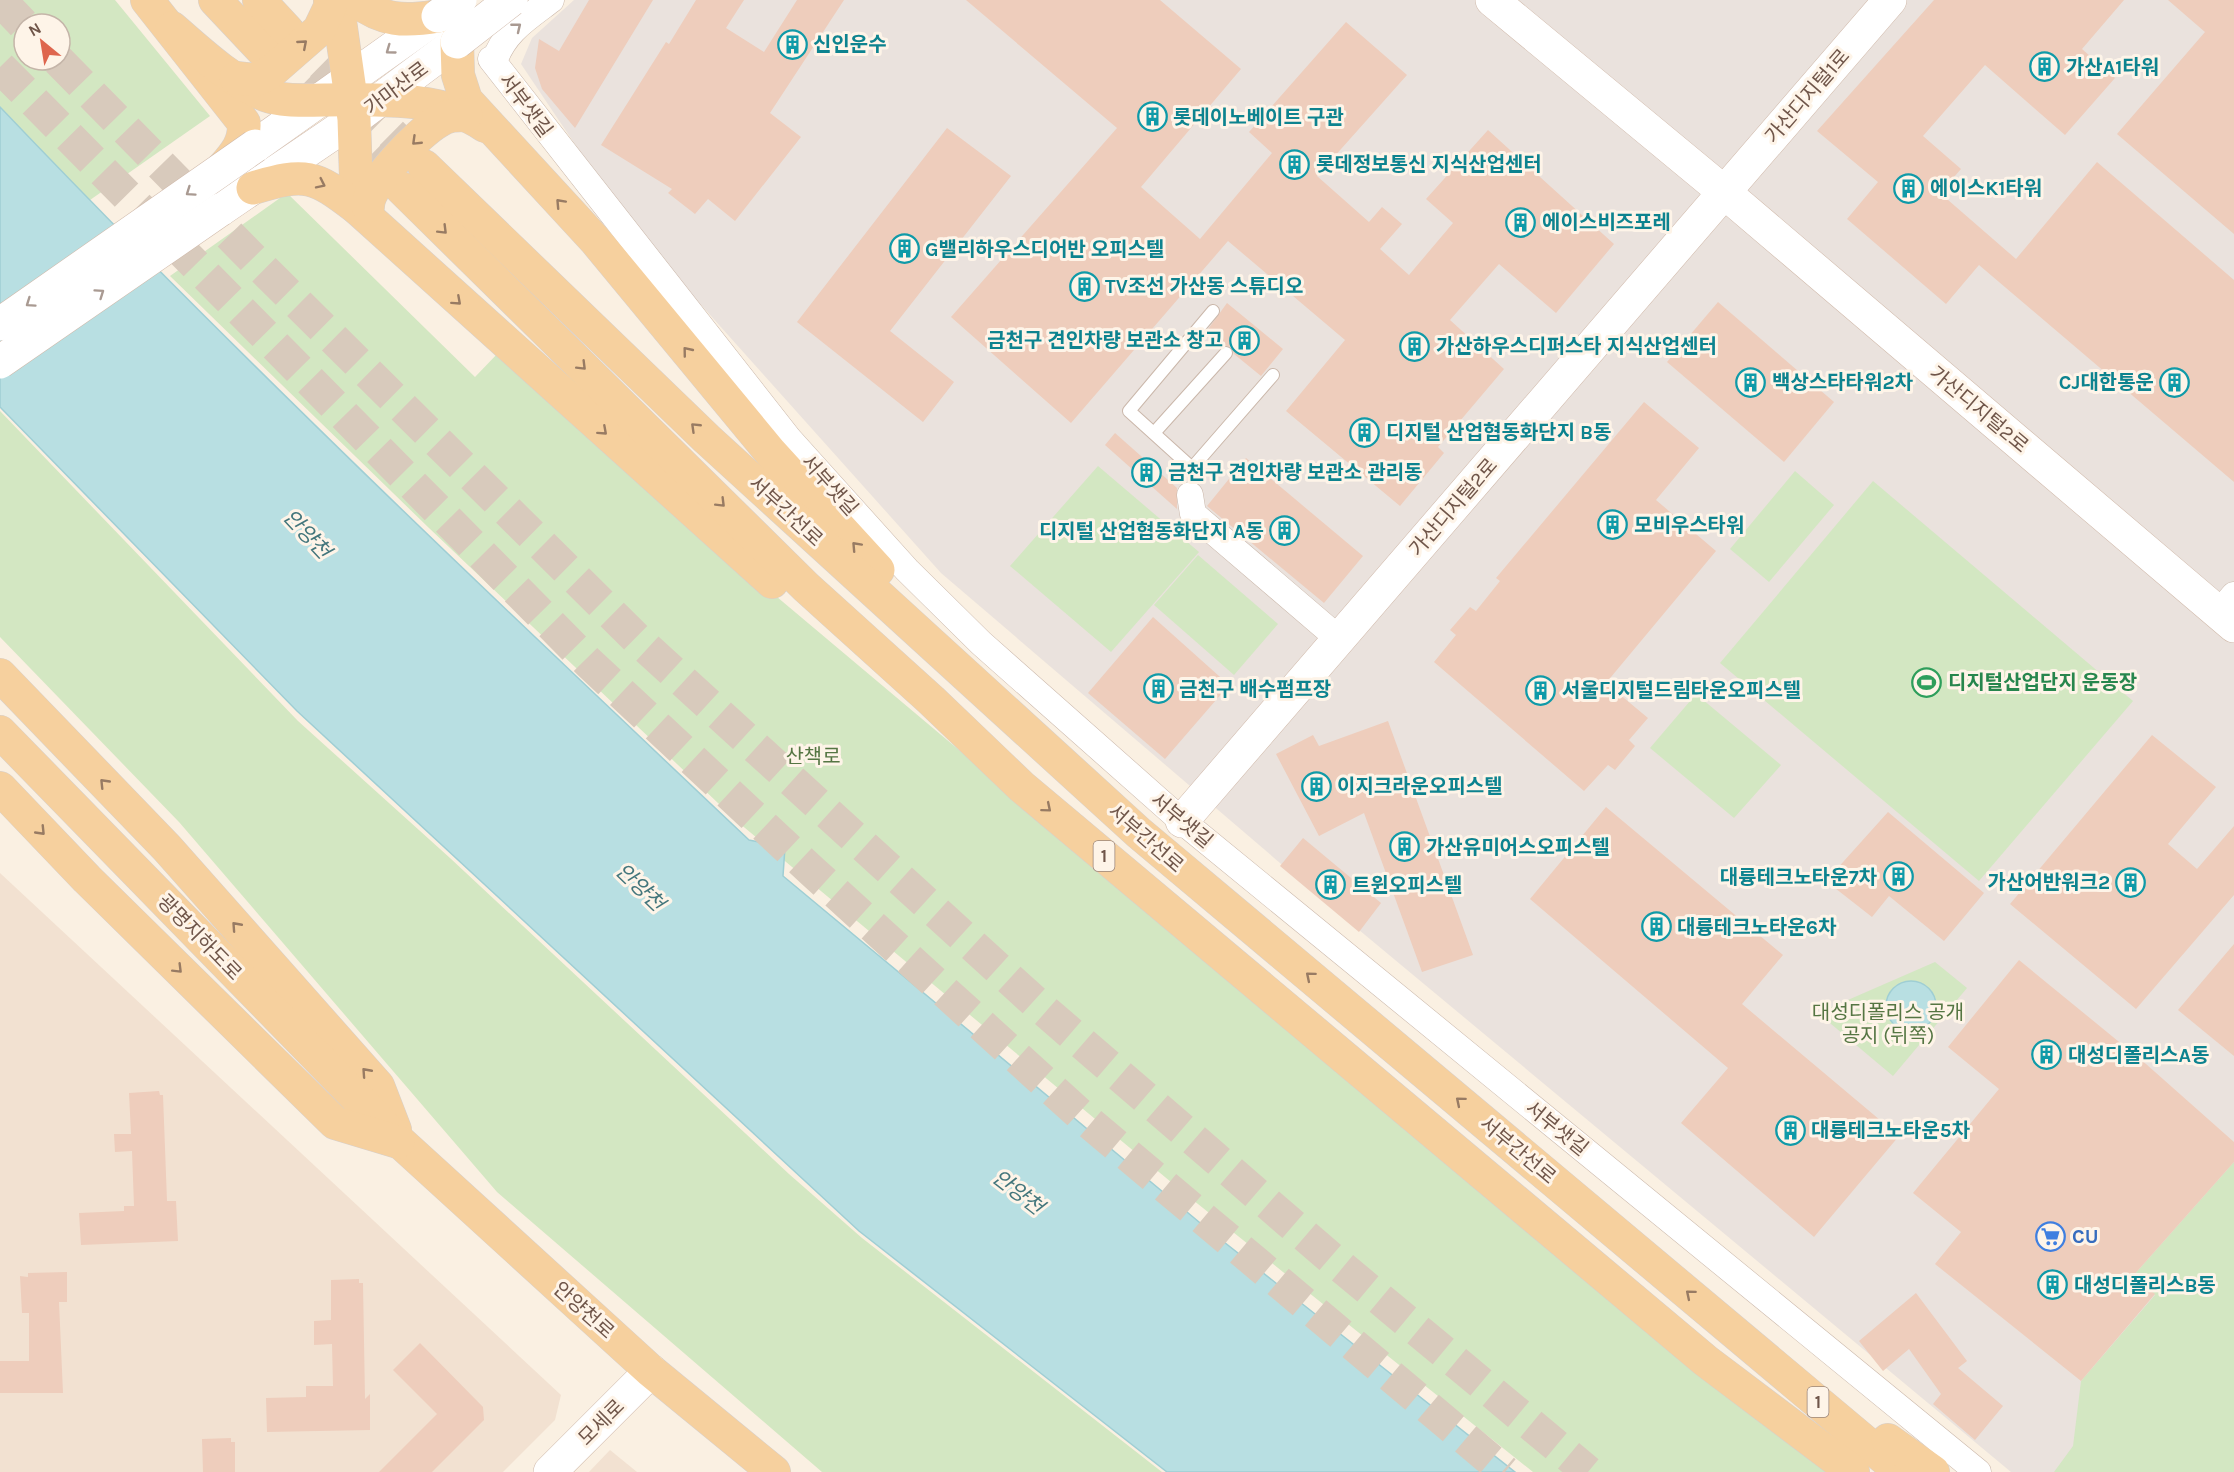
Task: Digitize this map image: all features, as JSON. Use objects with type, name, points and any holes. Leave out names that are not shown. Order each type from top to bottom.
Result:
[{"type":"main road","points":[[147,0],[172,28],[250,134]]},
{"type":"main road","points":[[215,0],[276,41],[259,0]]},
{"type":"main road","points":[[236,78],[256,80],[272,71],[319,30],[330,7],[330,0]]},
{"type":"main road","points":[[337,0],[342,21],[362,214]]},
{"type":"main road","points":[[355,0],[365,8],[396,21],[449,8]]},
{"type":"main road","points":[[172,28],[212,62],[267,96],[298,101],[350,101],[448,107],[466,115],[499,136]]},
{"type":"main road","points":[[457,42],[460,88],[466,100],[595,240],[771,453],[1054,758]]},
{"type":"main road","points":[[362,214],[373,188],[412,144],[437,121],[450,115],[466,115]]},
{"type":"main road","points":[[270,180],[297,177],[318,181],[362,214],[819,623],[1022,787]]},
{"type":"main road","name":"서부간선로","points":[[1853,1472],[1706,1361],[1022,787],[931,700],[806,587],[413,177],[707,439],[1138,833],[1901,1472]]},
{"type":"main road","points":[[0,675],[167,848],[378,1086],[400,1142]]},
{"type":"main road","name":"광명지하도로","points":[[0,732],[400,1142]]},
{"type":"main road","points":[[0,788],[87,879],[335,1123],[400,1142]]},
{"type":"main road","name":"안양천로","points":[[400,1142],[651,1371],[774,1472]]},
{"type":"main road","points":[[1735,1331],[1933,1472]]},
{"type":"street","name":"가마산로","points":[[0,324],[220,171],[250,134],[350,101],[457,42],[511,0]]},
{"type":"street","name":"서부샛길","points":[[551,0],[510,32],[492,61],[745,384],[840,497],[981,643],[1182,821],[1978,1472]]},
{"type":"street","name":"가산디지털2로","points":[[1492,0],[2232,607]]},
{"type":"street","name":"가산디지털1로","points":[[1724,192],[1890,0]]},
{"type":"street","name":"가마산로","points":[[0,362],[270,180],[449,8]]},
{"type":"street","name":"가산디지털2로","points":[[1182,821],[1724,192]]},
{"type":"street","points":[[1191,482],[1193,514],[1339,639]]},
{"type":"street","name":"모세로","points":[[550,1472],[651,1371]]},
{"type":"lane","points":[[1213,311],[1129,411],[1154,434],[1191,482],[1273,375]]},
{"type":"lane","points":[[1154,434],[1226,353]]},
{"type":"shaded area","points":[[574,0],[2234,0],[2234,1472],[2011,1472],[1335,910],[941,573],[694,297],[603,186],[521,64],[532,38]]},
{"type":"shaded area","points":[[0,873],[561,1395],[555,1420],[503,1472],[0,1472]]},
{"type":"shaded area","points":[[610,1450],[637,1472],[589,1472]]},
{"type":"green space","points":[[0,0],[115,0],[210,116],[0,263]]},
{"type":"green space","name":"산책로","points":[[287,193],[475,377],[500,351],[764,586],[1544,1242],[1829,1472],[1533,1472],[1183,1192],[739,823],[429,528],[170,276]]},
{"type":"green space","points":[[0,411],[298,721],[450,858],[789,1174],[862,1238],[1162,1472],[822,1472],[497,1192],[179,822],[0,637]]},
{"type":"green space","points":[[1098,466],[1199,552],[1111,652],[1010,566]]},
{"type":"green space","points":[[1795,471],[1834,505],[1769,582],[1730,549]]},
{"type":"green space","name":"디지털산업단지 운동장","points":[[1873,481],[2133,701],[1979,881],[1720,663]]},
{"type":"green space","points":[[1198,555],[1278,624],[1234,675],[1154,605]]},
{"type":"green space","points":[[1696,694],[1781,765],[1734,818],[1650,748]]},
{"type":"green space","name":"대성디폴리스 공개 공지 (뒤쪽)","points":[[1935,962],[1967,988],[1893,1076],[1818,1013]]},
{"type":"green space","points":[[2234,1162],[2234,1472],[2054,1472],[2073,1446],[2081,1381],[2155,1295],[2133,1276]]},
{"type":"water","name":"안양천","points":[[0,107],[276,387],[749,840],[785,847],[783,876],[1205,1227],[1515,1472],[1167,1472],[859,1231],[297,711],[0,407]]},
{"type":"water","points":[[1906,981],[1916,981],[1929,988],[1936,1001],[1936,1011],[1929,1024],[1916,1031],[1906,1031],[1897,1027],[1890,1020],[1886,1011],[1886,1001],[1890,992],[1897,985]]},
{"type":"building","points":[[589,0],[653,0],[575,128],[542,89],[535,68],[539,39],[559,51]]},
{"type":"building","points":[[696,0],[744,0],[726,28],[764,52],[797,0],[844,0],[770,113],[801,137],[735,221],[708,199],[695,214],[668,193],[672,189],[601,145],[666,42],[669,44]]},
{"type":"building","points":[[966,0],[1160,0],[1241,69],[1141,187],[1200,239],[1272,153],[1249,132],[1346,22],[1407,75],[1317,176],[1369,222],[1382,207],[1402,224],[1380,249],[1409,275],[1453,223],[1426,199],[1488,130],[1614,244],[1556,313],[1499,264],[1450,320],[1504,369],[1438,447],[1444,453],[1400,506],[1286,411],[1345,340],[1228,241],[1071,423],[951,317],[1117,128]]},
{"type":"building","points":[[1934,0],[2124,0],[2082,49],[2115,78],[2065,135],[1985,65],[1923,136],[1961,169],[1940,193],[2016,259],[2097,162],[2234,280],[2234,482],[1979,265],[1946,304],[1847,219],[1878,182],[1817,131]]},
{"type":"building","points":[[2168,0],[2234,0],[2234,234],[2117,134],[2205,32]]},
{"type":"building","name":"G밸리하우스디어반 오피스텔","points":[[947,128],[1011,176],[890,331],[954,382],[923,422],[797,322]]},
{"type":"building","name":"백상스타타워2차","points":[[1718,302],[1834,402],[1784,462],[1667,362]]},
{"type":"building","name":"금천구 견인차량 보관소 창고","points":[[1227,303],[1283,349],[1261,376],[1234,354],[1231,347],[1223,345],[1206,332]]},
{"type":"building","points":[[1644,402],[1699,448],[1656,500],[1716,551],[1606,683],[1648,718],[1629,740],[1635,746],[1615,770],[1608,765],[1584,791],[1434,662],[1456,635],[1450,630],[1470,607],[1476,611],[1500,581],[1496,578]]},
{"type":"building","name":"금천구 견인차량 보관소 관리동","points":[[1115,433],[1177,488],[1177,509],[1105,445]]},
{"type":"building","name":"디지털 산업협동화단지 A동","points":[[1246,458],[1363,556],[1324,603],[1207,506]]},
{"type":"building","name":"금천구 배수펌프장","points":[[1153,617],[1229,685],[1165,759],[1088,693]]},
{"type":"building","name":"가산유미어스오피스텔","points":[[1388,721],[1473,955],[1422,972],[1364,813],[1319,836],[1276,754],[1313,735],[1319,746]]},
{"type":"building","name":"가산어반워크2","points":[[2152,735],[2216,787],[2168,844],[2197,869],[2234,826],[2234,895],[2136,1009],[2010,904]]},
{"type":"building","points":[[1606,807],[1783,955],[1742,1004],[1899,1136],[1814,1237],[1681,1123],[1728,1068],[1530,899]]},
{"type":"building","name":"대륭테크노타운7차","points":[[1888,812],[1984,893],[1944,941],[1889,896],[1872,917],[1826,881]]},
{"type":"building","name":"트윈오피스텔","points":[[1303,838],[1381,903],[1359,932],[1280,866]]},
{"type":"building","points":[[2234,944],[2234,1056],[2178,1010]]},
{"type":"building","points":[[2019,960],[2146,1064],[2234,1142],[2234,1162],[2133,1276],[2155,1294],[2081,1381],[1935,1264],[1961,1232],[1913,1193],[1999,1089],[1948,1047]]},
{"type":"building","points":[[159,1091],[160,1095],[163,1095],[167,1201],[176,1201],[178,1241],[81,1245],[79,1213],[124,1211],[124,1206],[134,1206],[132,1151],[115,1152],[114,1134],[131,1134],[129,1093]]},
{"type":"building","points":[[67,1272],[67,1302],[59,1302],[63,1393],[0,1393],[0,1361],[29,1361],[29,1313],[22,1313],[20,1276],[28,1277],[28,1273]]},
{"type":"building","points":[[359,1279],[359,1283],[363,1283],[365,1399],[370,1394],[370,1430],[267,1432],[266,1398],[306,1397],[306,1386],[333,1386],[332,1344],[314,1345],[314,1321],[331,1320],[331,1280]]},
{"type":"building","points":[[1916,1293],[1967,1361],[1958,1368],[2003,1406],[1975,1440],[1933,1404],[1941,1394],[1909,1349],[1883,1371],[1859,1341]]},
{"type":"building","points":[[420,1343],[483,1407],[484,1420],[432,1472],[379,1472],[437,1414],[393,1370]]},
{"type":"building","points":[[231,1438],[231,1442],[235,1442],[235,1472],[203,1472],[202,1439]]},
{"type":"tunnel","points":[[0,0],[12,12]]},
{"type":"tunnel","points":[[287,30],[424,166]]},
{"type":"tunnel","points":[[265,53],[401,188]]},
{"type":"tunnel","points":[[0,67],[588,662],[813,872],[1085,1119],[1505,1472]]},
{"type":"tunnel","points":[[70,72],[256,262],[639,641],[1037,1004],[1332,1259],[1588,1472]]},
{"type":"place","name":"신인운수","points":[[792,44]]},
{"type":"place","name":"가산A1타워","points":[[2045,67]]},
{"type":"place","name":"롯데이노베이트 구관","points":[[1152,117]]},
{"type":"place","name":"롯데정보통신 지식산업센터","points":[[1295,164]]},
{"type":"place","name":"에이스K1타워","points":[[1909,188]]},
{"type":"place","name":"에이스비즈포레","points":[[1521,222]]},
{"type":"place","name":"G밸리하우스디어반 오피스텔","points":[[904,249]]},
{"type":"place","name":"TV조선 가산동 스튜디오","points":[[1084,286]]},
{"type":"place","name":"금천구 견인차량 보관소 창고","points":[[1244,340]]},
{"type":"place","name":"가산하우스디퍼스타 지식산업센터","points":[[1415,346]]},
{"type":"place","name":"백상스타타워2차","points":[[1751,382]]},
{"type":"place","name":"CJ대한통운","points":[[2175,382]]},
{"type":"place","name":"디지털 산업협동화단지 B동","points":[[1365,432]]},
{"type":"place","name":"금천구 견인차량 보관소 관리동","points":[[1147,472]]},
{"type":"place","name":"모비우스타워","points":[[1613,525]]},
{"type":"place","name":"디지털 산업협동화단지 A동","points":[[1285,531]]},
{"type":"place","name":"디지털산업단지 운동장","points":[[1927,682]]},
{"type":"place","name":"금천구 배수펌프장","points":[[1158,689]]},
{"type":"place","name":"서울디지털드림타운오피스텔","points":[[1541,690]]},
{"type":"place","name":"이지크라운오피스텔","points":[[1316,786]]},
{"type":"place","name":"가산유미어스오피스텔","points":[[1405,847]]},
{"type":"place","name":"대륭테크노타운7차","points":[[1898,877]]},
{"type":"place","name":"가산어반워크2","points":[[2131,882]]},
{"type":"place","name":"트윈오피스텔","points":[[1331,885]]},
{"type":"place","name":"대륭테크노타운6차","points":[[1656,927]]},
{"type":"place","name":"대성디폴리스A동","points":[[2047,1055]]},
{"type":"place","name":"대륭테크노타운5차","points":[[1790,1130]]},
{"type":"place","name":"CU","points":[[2051,1236]]},
{"type":"place","name":"대성디폴리스B동","points":[[2053,1285]]}]
